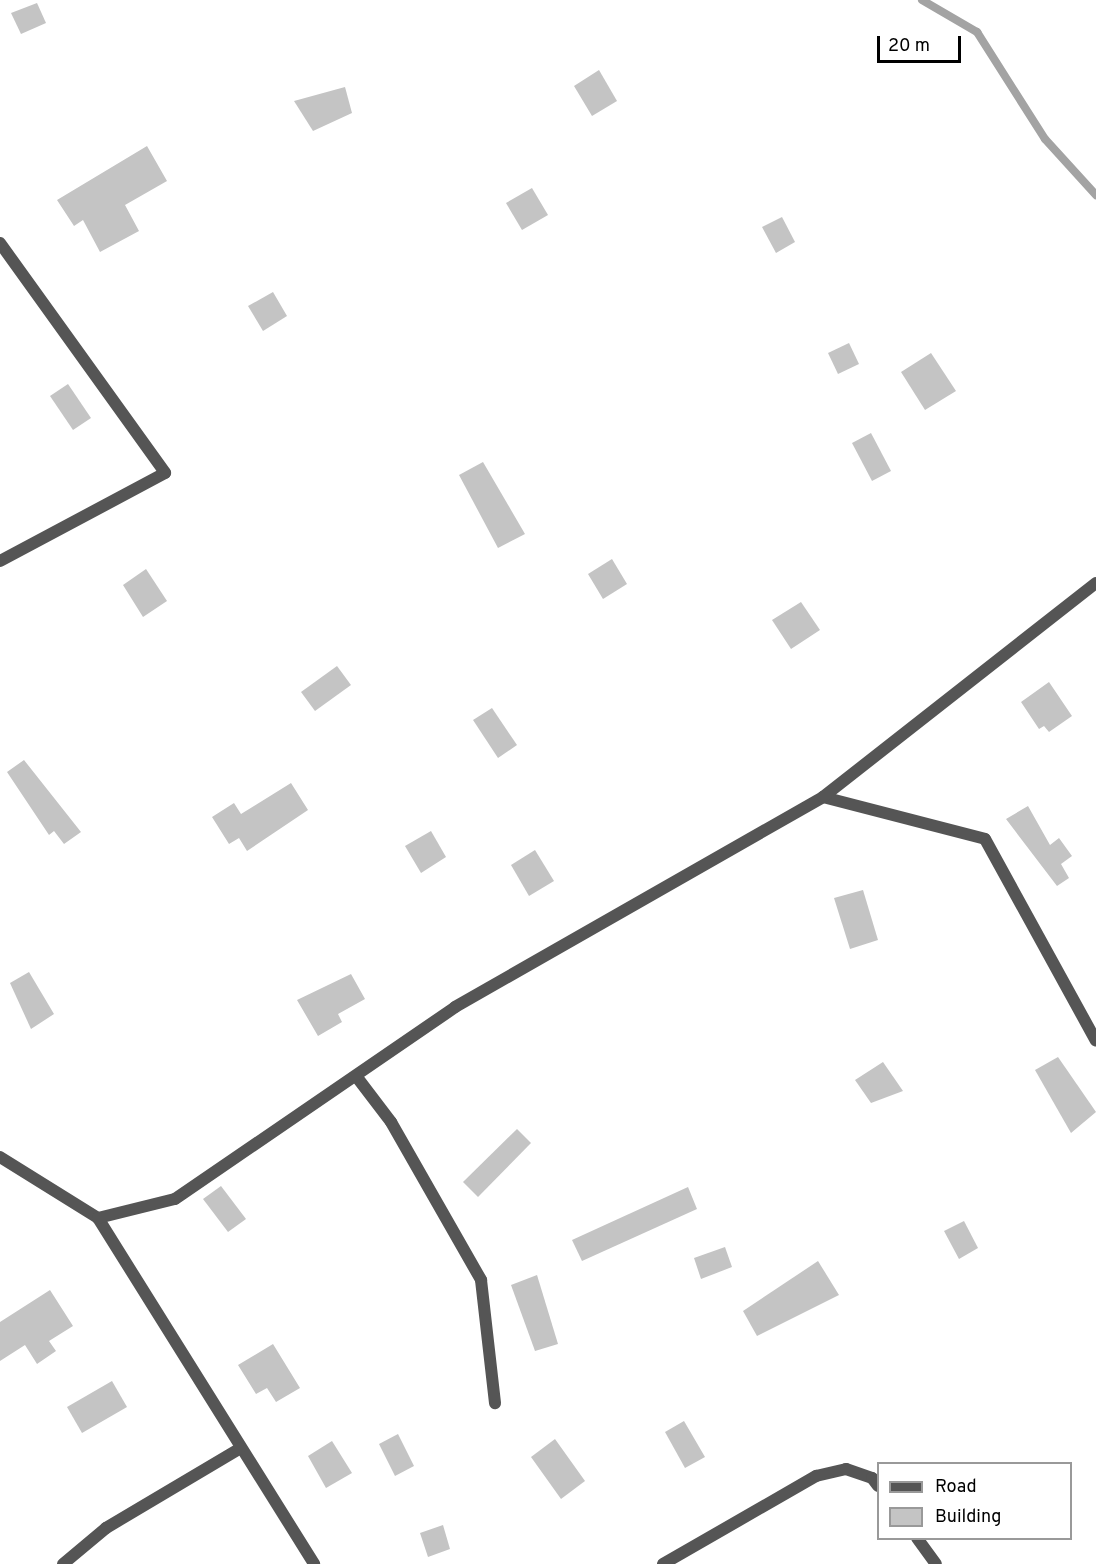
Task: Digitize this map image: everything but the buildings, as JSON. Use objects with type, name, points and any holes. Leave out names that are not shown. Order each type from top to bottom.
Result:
[{"type":"street","points":[[0,243],[165,473],[0,561]]},
{"type":"street","points":[[98,1218],[175,1199],[465,1001],[824,797],[1096,583]]},
{"type":"street","points":[[824,797],[985,840],[1096,1041]]},
{"type":"street","points":[[356,1076],[391,1122],[481,1280],[495,1403]]},
{"type":"street","points":[[0,1157],[98,1218],[239,1449],[314,1564]]},
{"type":"street","points":[[63,1564],[106,1528],[239,1449]]},
{"type":"street","points":[[663,1564],[816,1476],[846,1469],[872,1478],[877,1484]]},
{"type":"street","points":[[918,1540],[936,1564]]},
{"type":"waterway","points":[[922,0],[977,32],[1045,139],[1096,195]]}]
